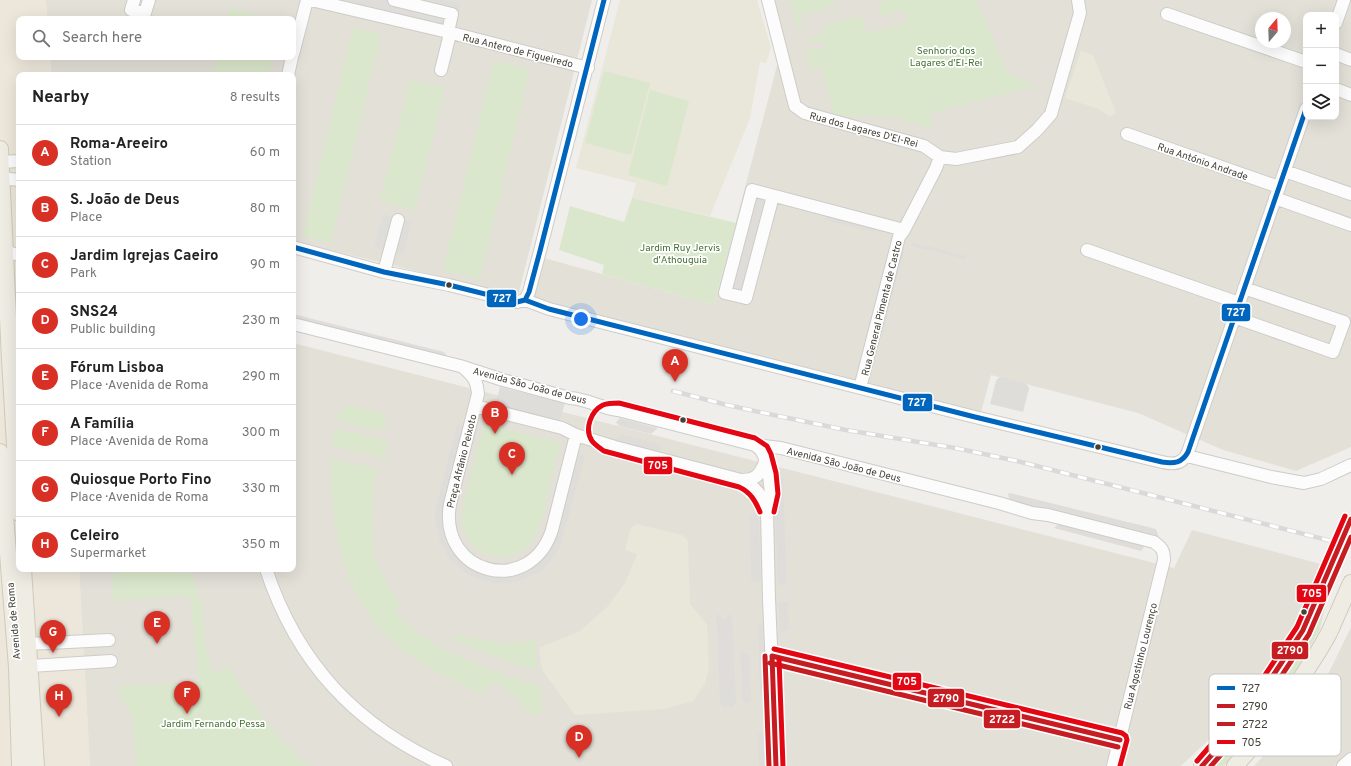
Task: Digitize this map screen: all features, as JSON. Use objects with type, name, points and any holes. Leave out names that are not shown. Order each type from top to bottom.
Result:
[{"type":"main road","name":"Avenida de Roma","points":[[0,166],[8,252],[11,514],[23,667],[36,766]]},
{"type":"main road","name":"Avenida de Roma","points":[[0,452],[11,514]]},
{"type":"main road","points":[[1274,674],[1303,630],[1325,580],[1347,540],[1351,519]]},
{"type":"main road","name":"Avenida de Roma","points":[[20,766],[23,667],[28,644],[23,572]]},
{"type":"main road","points":[[1303,674],[1329,633],[1351,583]]},
{"type":"main road","points":[[1202,766],[1211,756]]},
{"type":"main road","points":[[1235,766],[1244,756]]},
{"type":"street","points":[[134,0],[131,10],[145,13],[149,0]]},
{"type":"street","points":[[296,44],[307,0]]},
{"type":"street","name":"Rua Antero de Figueiredo","points":[[311,0],[448,32],[588,68]]},
{"type":"street","points":[[394,0],[452,14],[448,32],[449,38],[441,70]]},
{"type":"street","points":[[525,300],[529,292],[540,251],[588,68],[604,0]]},
{"type":"street","name":"Rua dos Lagares D'El-Rei","points":[[768,0],[795,106],[805,113],[924,146],[940,157]]},
{"type":"street","points":[[940,157],[956,159],[1018,147],[1042,125],[1051,114],[1074,35],[1080,13],[1078,0]]},
{"type":"street","points":[[1339,14],[1344,0]]},
{"type":"street","points":[[1167,14],[1303,61]]},
{"type":"street","points":[[1339,55],[1351,60]]},
{"type":"street","points":[[289,72],[292,60]]},
{"type":"street","points":[[1339,90],[1351,95]]},
{"type":"street","points":[[296,248],[384,272],[449,285],[516,302],[525,300],[556,311],[1003,424],[1168,463],[1180,463],[1186,456],[1303,119]]},
{"type":"street","name":"Rua António Andrade","points":[[1127,134],[1277,193],[1351,225]]},
{"type":"street","name":"Rua General Pimenta de Castro","points":[[860,388],[898,237],[904,230],[936,168],[940,157]]},
{"type":"street","points":[[0,166],[16,162]]},
{"type":"street","points":[[0,166],[16,178]]},
{"type":"street","points":[[1285,171],[1351,194]]},
{"type":"street","name":"Rua General Pimenta de Castro","points":[[773,196],[746,298],[725,293],[752,190],[904,230]]},
{"type":"street","points":[[384,272],[398,220]]},
{"type":"street","points":[[1087,250],[1239,303]]},
{"type":"street","points":[[1234,317],[1333,352],[1344,322],[1244,288]]},
{"type":"street","name":"Avenida São João de Deus","points":[[296,325],[463,367],[503,380],[570,398],[581,399],[607,408],[755,445],[781,448],[999,503],[1032,513],[1048,515],[1138,537],[1154,542],[1162,547]]},
{"type":"street","points":[[463,367],[477,383],[476,400]]},
{"type":"street","points":[[476,400],[488,384],[495,380],[503,380]]},
{"type":"street","points":[[476,400],[562,428],[576,435],[614,447],[741,480],[751,484],[757,491],[763,499],[767,511]]},
{"type":"street","name":"Praça Afrânio Peixoto","points":[[476,400],[450,504],[448,521],[452,537],[460,552],[473,562],[488,569],[504,570],[521,567],[534,559],[546,546],[552,530],[576,435]]},
{"type":"street","points":[[755,445],[761,450],[764,456],[769,475],[771,494],[767,511],[776,766]]},
{"type":"street","points":[[1186,456],[1271,477],[1304,483],[1321,479],[1351,465]]},
{"type":"street","points":[[741,480],[748,480],[756,477],[761,472],[765,462]]},
{"type":"street","name":"Rua Agostinho Lourenço","points":[[1113,766],[1164,560],[1164,552],[1162,547]]},
{"type":"street","points":[[267,572],[281,611],[293,632],[306,653],[336,691],[363,716],[392,738],[446,766]]},
{"type":"street","name":"Avenida de Roma","points":[[28,644],[110,640]]},
{"type":"street","points":[[772,656],[1120,740]]},
{"type":"street","name":"Avenida de Roma","points":[[23,667],[111,661]]},
{"type":"street","points":[[1342,766],[1351,759]]},
{"type":"shaded area","points":[[0,0],[46,0],[47,16],[16,16],[16,60],[50,60],[51,72],[16,72],[16,572],[79,572],[90,766],[0,766]]},
{"type":"shaded area","points":[[46,0],[592,0],[518,296],[296,242],[296,72],[51,72],[50,60],[296,60],[296,16],[47,16]]},
{"type":"shaded area","points":[[303,0],[444,0],[461,4],[454,37]]},
{"type":"shaded area","points":[[620,0],[757,0],[771,48],[766,63],[760,62],[750,118],[710,216],[632,198],[636,183],[576,168]]},
{"type":"shaded area","points":[[775,0],[1351,0],[1351,447],[1296,471],[1223,450],[1138,413],[991,375],[981,412],[532,301],[544,258],[714,305],[784,39]]},
{"type":"shaded area","points":[[1081,51],[1093,55],[1116,113],[1110,117],[1099,109],[1065,98]]},
{"type":"shaded area","points":[[755,197],[768,200],[742,291],[730,288]]},
{"type":"shaded area","points":[[827,211],[878,225],[874,232],[825,220]]},
{"type":"shaded area","points":[[383,214],[412,222],[403,255],[374,247]]},
{"type":"shaded area","points":[[912,242],[966,256],[965,259],[911,246]]},
{"type":"shaded area","points":[[900,251],[904,252],[883,332],[880,331]]},
{"type":"shaded area","points":[[296,315],[444,352],[447,357],[296,319]]},
{"type":"shaded area","points":[[635,324],[834,374],[833,378],[634,327]]},
{"type":"shaded area","points":[[296,344],[1174,568],[1192,530],[1321,564],[1288,641],[1266,674],[1209,674],[1209,739],[1181,766],[90,766],[79,572],[296,572]]},
{"type":"shaded area","points":[[1002,377],[1025,383],[1028,386],[1029,389],[1023,412],[990,404],[996,381],[998,378]]},
{"type":"shaded area","points":[[500,387],[565,403],[559,424],[495,408]]},
{"type":"shaded area","points":[[620,418],[658,428],[651,434],[619,426],[616,422]]},
{"type":"shaded area","points":[[457,424],[466,426],[444,521],[479,570],[537,562],[575,454],[585,456],[561,544],[557,553],[543,570],[516,582],[495,583],[475,578],[466,573],[450,560],[440,542],[435,522],[435,512]]},
{"type":"shaded area","points":[[473,428],[477,429],[457,506],[456,521],[459,535],[466,547],[477,556],[490,562],[504,563],[518,560],[529,554],[539,542],[545,528],[565,451],[568,452],[549,529],[538,550],[512,565],[482,563],[463,549],[452,521]]},
{"type":"shaded area","points":[[621,434],[659,444],[662,448],[657,452],[614,442]]},
{"type":"shaded area","points":[[774,477],[783,477],[787,584],[778,585]]},
{"type":"shaded area","points":[[1010,493],[1156,529],[1160,540],[1010,502],[1008,494]]},
{"type":"shaded area","points":[[758,510],[761,579],[754,583],[751,579],[749,515]]},
{"type":"shaded area","points":[[1060,522],[1147,543],[1141,551],[1054,528]]},
{"type":"shaded area","points":[[637,524],[682,535],[688,541],[690,604],[707,625],[709,668],[705,684],[693,701],[663,709],[575,715],[542,670],[539,648],[580,631],[608,606],[625,583],[637,554],[625,550],[631,527]]},
{"type":"shaded area","points":[[779,602],[788,602],[789,629],[780,634]]},
{"type":"shaded area","points":[[716,612],[724,620],[732,612],[736,703],[731,708],[728,705],[725,708],[720,704]]},
{"type":"shaded area","points":[[762,622],[765,698],[760,693],[758,627]]},
{"type":"shaded area","points":[[1351,627],[1351,752],[1335,766],[1254,766],[1263,756],[1341,756],[1341,674],[1328,674]]},
{"type":"shaded area","points":[[740,650],[749,655],[751,701],[748,704],[742,699]]},
{"type":"shaded area","points":[[810,657],[1093,726],[1093,729],[809,661]]},
{"type":"shaded area","points":[[757,733],[767,733],[768,766],[759,766]]},
{"type":"green space","points":[[791,0],[838,0],[833,1],[834,6],[800,15],[802,27],[798,28]]},
{"type":"green space","name":"Senhorio dos Lagares d'El-Rei","points":[[886,0],[976,0],[1008,74],[1035,86],[931,113],[930,128],[890,116],[840,116],[834,114],[822,67],[811,70],[805,49],[824,49],[824,41],[805,40],[826,33],[824,25],[862,16],[867,33],[908,23],[905,10],[881,16],[878,2]]},
{"type":"green space","points":[[229,8],[260,16],[227,16]]},
{"type":"green space","points":[[353,27],[381,34],[331,243],[303,236]]},
{"type":"green space","points":[[215,60],[272,60],[269,72],[213,72]]},
{"type":"green space","points":[[494,61],[530,70],[501,189],[504,193],[498,202],[480,279],[443,270]]},
{"type":"green space","points":[[604,71],[650,83],[631,155],[585,143]]},
{"type":"green space","points":[[410,80],[445,88],[415,210],[380,201]]},
{"type":"green space","points":[[650,90],[689,101],[667,186],[628,175]]},
{"type":"green space","name":"Jardim Ruy Jervis d'Athouguia","points":[[632,198],[736,223],[714,305],[602,274],[604,265],[559,250],[570,206],[624,222]]},
{"type":"green space","points":[[347,405],[386,414],[384,430],[373,430],[337,420],[339,412]]},
{"type":"green space","points":[[484,424],[561,443],[541,523],[537,533],[531,543],[523,550],[514,555],[504,557],[484,553],[476,548],[464,531],[462,522],[463,507]]},
{"type":"green space","points":[[335,428],[388,441],[384,458],[330,445]]},
{"type":"green space","points":[[330,459],[376,468],[372,512],[372,533],[375,558],[387,584],[399,602],[397,615],[418,633],[447,651],[478,665],[542,687],[541,712],[531,716],[515,696],[499,683],[487,686],[482,694],[443,675],[403,651],[374,622],[350,580],[342,557],[333,508]]},
{"type":"green space","name":"Jardim Fernando Pessa","points":[[118,572],[187,572],[194,577],[203,610],[204,635],[212,673],[228,667],[255,707],[275,732],[297,756],[309,766],[136,766],[133,717],[120,698],[119,686],[199,683],[190,596],[113,601],[112,582],[115,574]]},
{"type":"green space","points":[[1324,599],[1327,600],[1320,629],[1294,674],[1285,674],[1313,625]]},
{"type":"green space","points":[[455,635],[511,644],[536,639],[536,670],[514,664],[467,645],[452,638]]},
{"type":"green space","points":[[1222,756],[1233,756],[1224,766],[1213,766]]},
{"type":"railway","points":[[673,391],[727,405],[846,430],[955,448],[1017,461],[1351,546]]},
{"type":"transit line","name":"727","points":[[525,300],[529,292],[540,251],[604,0]]},
{"type":"transit line","name":"727","points":[[296,248],[384,272],[449,285],[517,302],[525,300],[549,309],[975,417],[1162,462],[1174,463],[1180,461],[1188,452],[1303,118]]},
{"type":"transit line","name":"705","points":[[760,512],[752,497],[739,487],[604,451],[592,441],[590,436],[589,426],[592,416],[595,411],[603,405],[609,403],[619,403],[755,438],[767,446],[771,454],[776,473],[778,494],[774,512]]},
{"type":"transit line","name":"705","points":[[1266,674],[1297,627],[1345,516]]},
{"type":"transit line","name":"2790","points":[[1274,674],[1303,630],[1351,519]]},
{"type":"transit line","name":"2722","points":[[1283,674],[1309,634],[1351,537]]},
{"type":"transit line","name":"705","points":[[774,649],[1122,733],[1126,736],[1127,740],[1120,766]]},
{"type":"transit line","name":"2722","points":[[765,656],[769,766]]},
{"type":"transit line","name":"2790","points":[[772,656],[1120,740]]},
{"type":"transit line","name":"2790","points":[[772,656],[776,766]]},
{"type":"transit line","name":"705","points":[[779,659],[783,766]]},
{"type":"transit line","name":"2722","points":[[770,663],[1118,747]]},
{"type":"transit line","name":"705","points":[[1197,761],[1209,747]]},
{"type":"transit line","name":"2790","points":[[1202,766],[1211,756]]},
{"type":"transit line","name":"2722","points":[[1211,766],[1220,756]]},
{"type":"place","name":"Roma-Areeiro","points":[[675,382]]},
{"type":"place","name":"S. João de Deus","points":[[495,434]]},
{"type":"place","name":"Jardim Igrejas Caeiro","points":[[512,475]]},
{"type":"place","name":"Fórum Lisboa","points":[[157,644]]},
{"type":"place","name":"Quiosque Porto Fino","points":[[53,653]]},
{"type":"place","name":"A Família","points":[[187,714]]},
{"type":"place","name":"Celeiro","points":[[59,717]]},
{"type":"place","name":"SNS24","points":[[579,758]]}]
